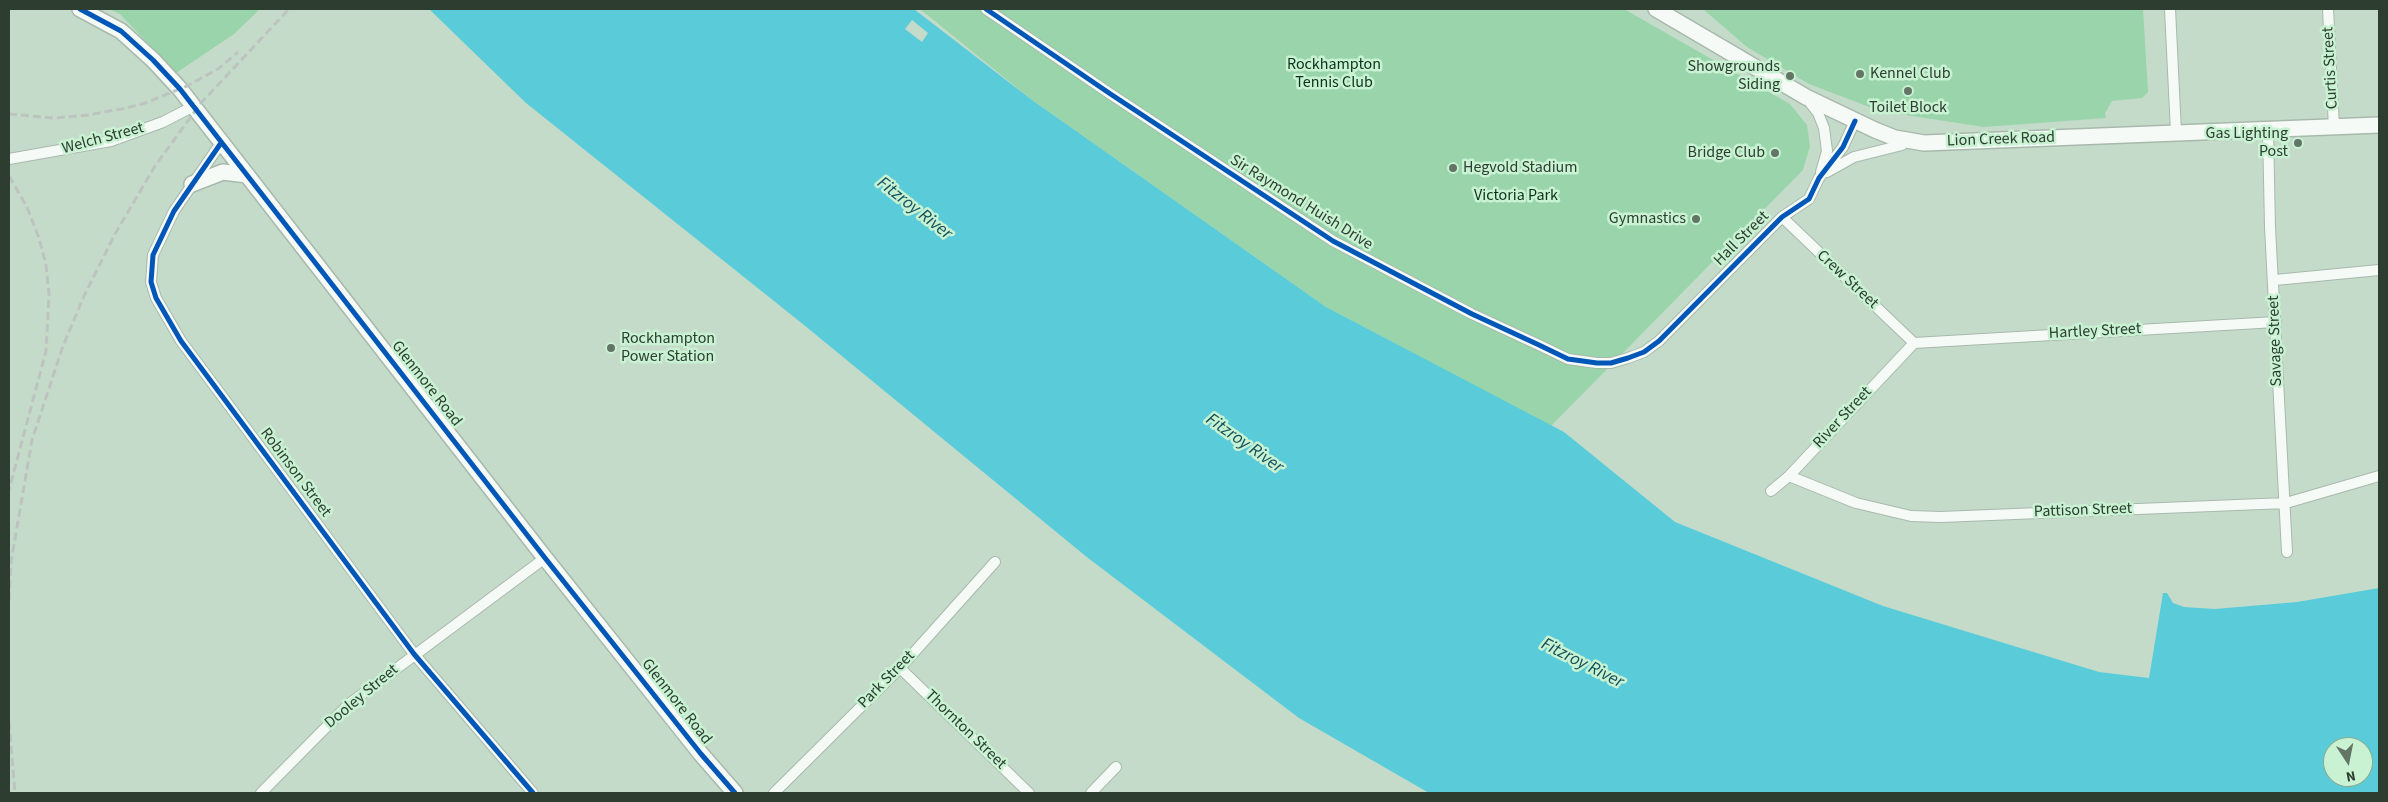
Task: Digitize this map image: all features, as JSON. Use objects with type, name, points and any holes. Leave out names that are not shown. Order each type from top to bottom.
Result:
[{"type":"street","name":"Glenmore Road","points":[[80,9],[120,31],[153,60],[194,106],[545,558],[701,754],[735,793]]},
{"type":"street","name":"Sir Raymond Huish Drive","points":[[986,9],[1108,93],[1333,241],[1472,314],[1568,358],[1597,363],[1611,363],[1628,358]]},
{"type":"street","name":"Lion Creek Road","points":[[1656,9],[1806,97],[1855,121],[1905,140],[1924,144],[2379,125]]},
{"type":"street","points":[[2170,9],[2176,132]]},
{"type":"street","name":"Curtis Street","points":[[2328,9],[2334,127]]},
{"type":"street","points":[[1806,97],[1818,113],[1824,128],[1827,151],[1819,178]]},
{"type":"street","name":"Welch Street","points":[[10,160],[111,141],[163,122],[194,106]]},
{"type":"street","name":"Hall Street","points":[[1628,358],[1653,346],[1782,217],[1808,199],[1819,178],[1843,147],[1855,121]]},
{"type":"street","name":"Savage Street","points":[[2268,131],[2278,406],[2286,503],[2287,552]]},
{"type":"street","points":[[1819,178],[1854,157],[1902,145],[1905,140]]},
{"type":"street","name":"Robinson Street","points":[[221,143],[174,210],[153,256],[151,282],[156,298],[181,342],[414,654],[529,792]]},
{"type":"street","points":[[192,184],[224,172],[247,175]]},
{"type":"street","name":"Crew Street","points":[[1782,217],[1914,342]]},
{"type":"street","points":[[2274,280],[2379,270]]},
{"type":"street","name":"Hartley Street","points":[[1914,342],[2276,322]]},
{"type":"street","name":"River Street","points":[[1771,491],[1789,476],[1914,342]]},
{"type":"street","name":"Pattison Street","points":[[1789,476],[1856,503],[1911,516],[2286,503],[2379,476]]},
{"type":"street","name":"Dooley Street","points":[[261,793],[350,704],[414,654],[545,558]]},
{"type":"street","name":"Park Street","points":[[774,793],[900,668],[995,562]]},
{"type":"street","name":"Thornton Street","points":[[900,668],[1030,793]]},
{"type":"street","points":[[1091,793],[1116,767]]},
{"type":"green space","points":[[109,9],[260,9],[234,34],[176,73],[120,14]]},
{"type":"green space","name":"Victoria Park","points":[[920,9],[1624,9],[1790,104],[1807,125],[1810,146],[1803,170],[1551,426],[1326,307],[1032,100]]},
{"type":"green space","points":[[1703,9],[2143,9],[2148,92],[2142,98],[2112,101],[2105,113],[2106,118],[1984,127],[1880,111],[1809,84],[1747,47]]},
{"type":"water","name":"Fitzroy River","points":[[429,9],[914,9],[1032,100],[1326,307],[1564,432],[1675,522],[1883,606],[2099,672],[2149,678],[2163,593],[2167,593],[2173,603],[2184,607],[2215,609],[2297,602],[2379,588],[2379,793],[1429,793],[1299,718],[1088,558],[804,325],[526,103]]},
{"type":"pier","points":[[912,20],[928,33],[922,42],[905,29]]},
{"type":"railway","points":[[9,600],[11,562],[32,440],[63,346],[84,296],[115,234],[155,166],[201,103],[289,9]]},
{"type":"railway","points":[[9,114],[53,118],[89,115],[145,103],[187,86],[218,69],[238,52]]},
{"type":"railway","points":[[9,176],[27,207],[39,238],[46,265],[49,294],[46,351],[9,490]]},
{"type":"railway","points":[[9,722],[15,793]]},
{"type":"cycle path","points":[[80,9],[121,31],[153,60],[180,89],[545,558],[701,754],[735,793]]},
{"type":"cycle path","points":[[986,9],[1333,241],[1472,314],[1568,359],[1597,363],[1611,363],[1628,358],[1644,352],[1659,341],[1782,217],[1809,199],[1819,178],[1843,147],[1855,121]]},
{"type":"cycle path","points":[[221,143],[174,211],[153,255],[151,282],[156,298],[181,341],[414,654],[533,793]]},
{"type":"place","name":"Kennel Club","points":[[1860,74]]},
{"type":"place","name":"Showgrounds Siding","points":[[1790,76]]},
{"type":"place","name":"Toilet Block","points":[[1908,91]]},
{"type":"place","name":"Gas Lighting Post","points":[[2298,143]]},
{"type":"place","name":"Bridge Club","points":[[1775,153]]},
{"type":"place","name":"Hegvold Stadium","points":[[1453,168]]},
{"type":"place","name":"Gymnastics","points":[[1696,219]]},
{"type":"place","name":"Rockhampton Power Station","points":[[611,348]]},
{"type":"park label","name":"Rockhampton Tennis Club","points":[[1334,74]]}]
